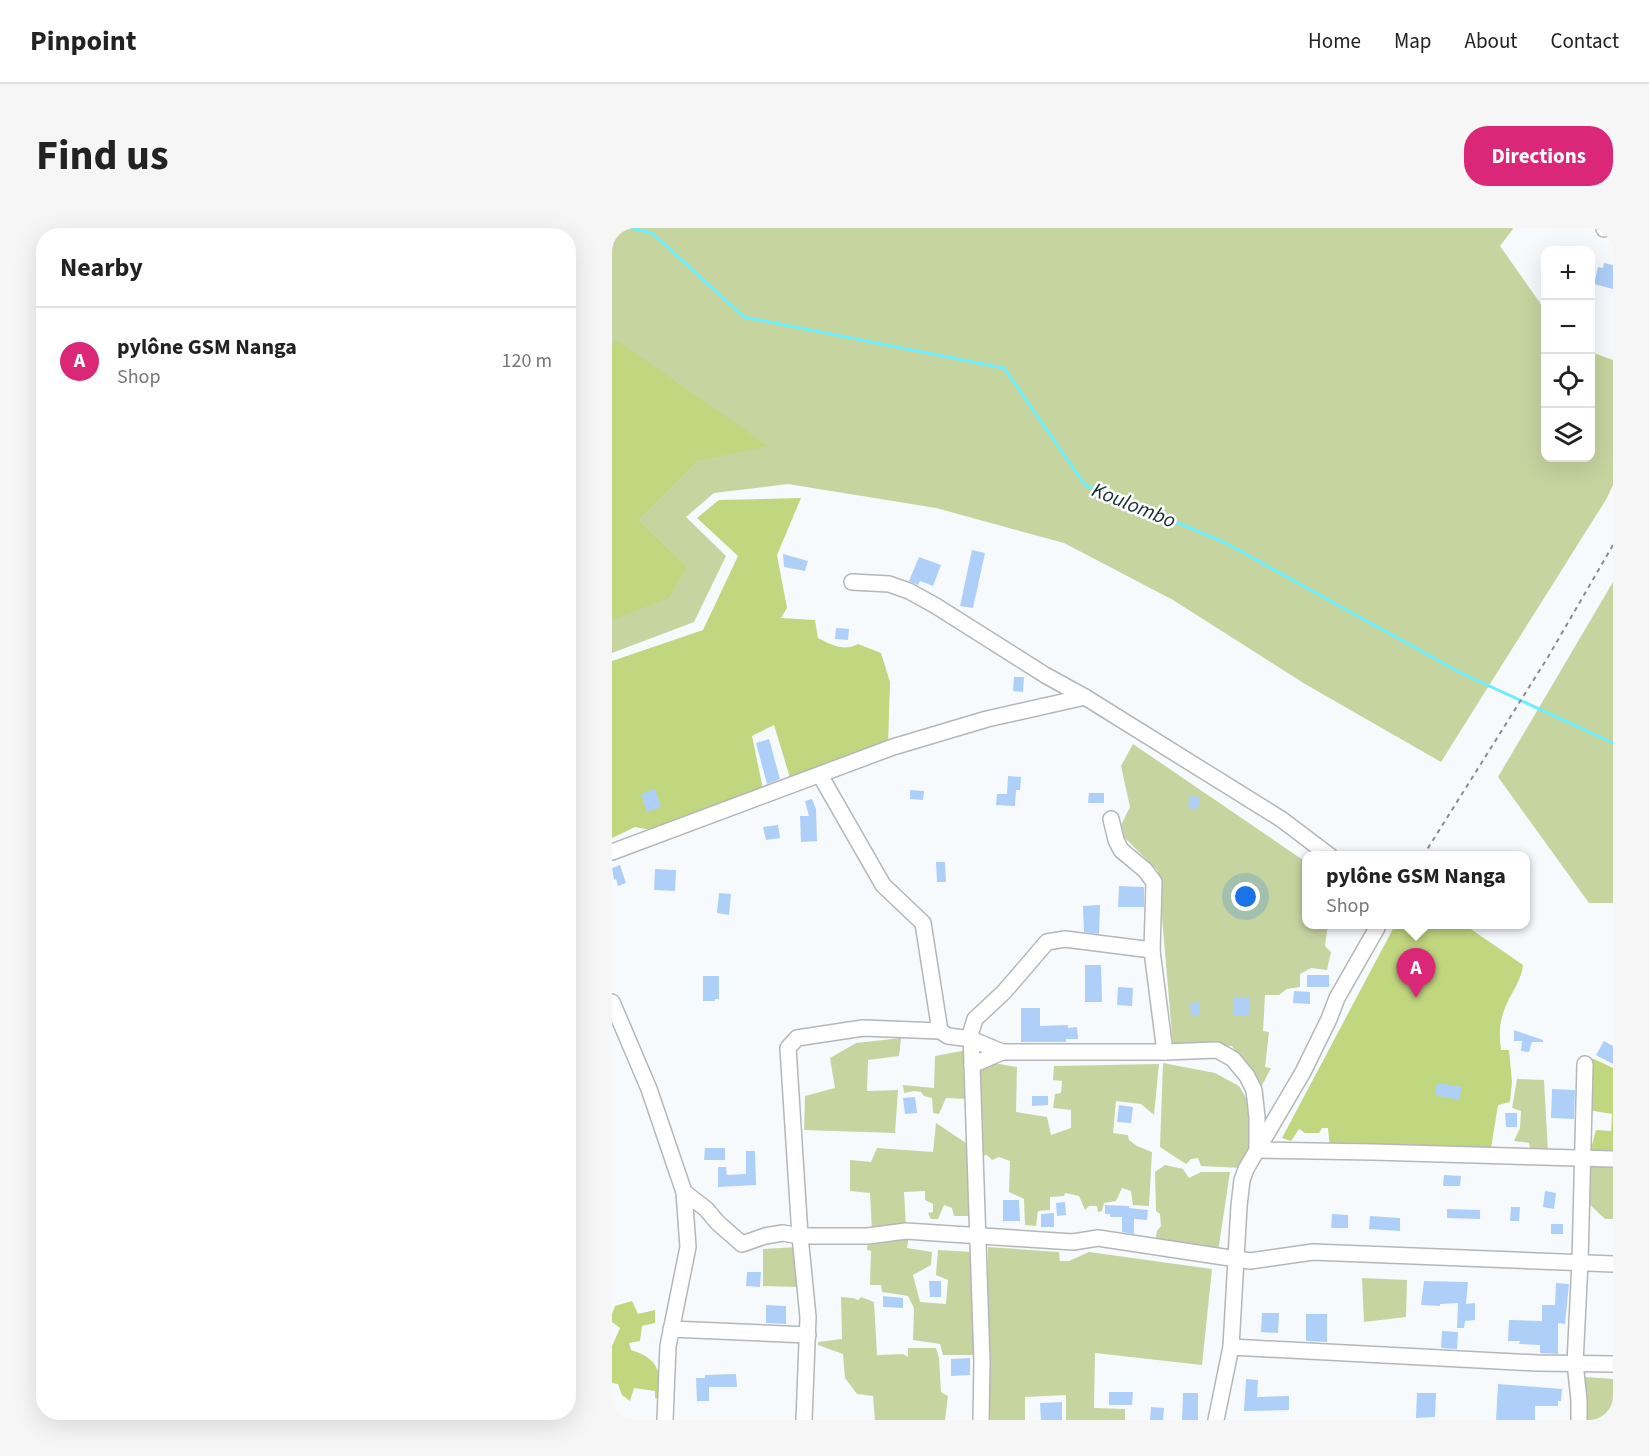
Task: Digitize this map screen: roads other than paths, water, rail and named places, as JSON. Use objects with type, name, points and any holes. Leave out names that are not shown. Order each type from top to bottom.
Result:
[{"type":"street","points":[[852,582],[889,584],[909,591],[936,606],[1281,819],[1325,851]]},
{"type":"street","points":[[612,852],[913,741],[987,719],[1084,697]]},
{"type":"street","points":[[820,775],[883,885],[923,923],[940,1030]]},
{"type":"street","points":[[1111,819],[1121,850],[1145,870],[1154,882],[1152,951],[1166,1052]]},
{"type":"street","points":[[1216,1420],[1231,1347],[1242,1180],[1303,1072],[1337,998],[1376,929]]},
{"type":"street","points":[[981,1420],[982,1372],[972,1025],[1047,942],[1065,939],[1152,951]]},
{"type":"street","points":[[612,1002],[649,1089],[684,1192],[688,1247],[671,1329],[665,1420]]},
{"type":"street","points":[[804,1420],[808,1317],[792,1130],[790,1044],[797,1038],[863,1028],[940,1030],[948,1036],[971,1039],[1002,1052],[1217,1050],[1233,1059],[1247,1076],[1254,1090],[1257,1150]]},
{"type":"street","points":[[972,1065],[1002,1052]]},
{"type":"street","points":[[1579,1420],[1575,1364],[1585,1064]]},
{"type":"street","points":[[1257,1150],[1613,1159]]},
{"type":"street","points":[[684,1192],[742,1244],[783,1233],[800,1236],[868,1236],[906,1231],[1073,1242],[1098,1238],[1250,1261],[1313,1252],[1613,1264]]},
{"type":"street","points":[[671,1329],[808,1335]]},
{"type":"street","points":[[1231,1347],[1613,1364]]},
{"type":"waterway","name":"Koulombo","points":[[631,228],[652,233],[744,317],[1004,368],[1085,485],[1224,542],[1461,673],[1613,743]]},
{"type":"place","name":"pylône GSM Nanga","points":[[1416,998]]}]
